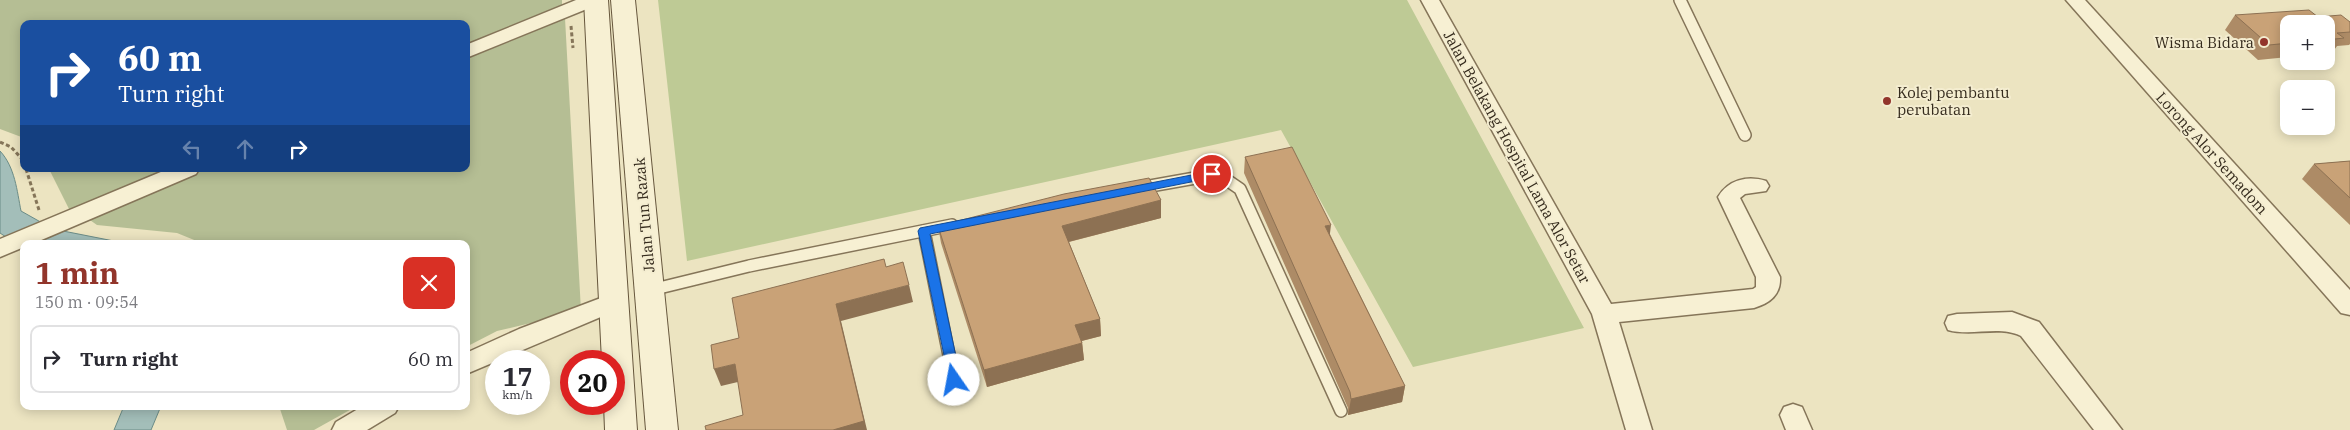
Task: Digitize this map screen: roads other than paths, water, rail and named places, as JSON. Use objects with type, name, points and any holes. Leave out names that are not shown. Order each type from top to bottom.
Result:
[{"type":"main road","points":[[596,0],[621,430]]},
{"type":"main road","name":"Jalan Tun Razak","points":[[623,0],[651,290],[662,430]]},
{"type":"street","points":[[470,50],[592,0]]},
{"type":"street","name":"Jalan Belakang Hospital Lama Alor Setar","points":[[1430,0],[1604,314],[1639,430]]},
{"type":"street","name":"Lorong Alor Semadom","points":[[2075,0],[2350,306]]},
{"type":"street","points":[[0,248],[181,172]]},
{"type":"street","points":[[1604,314],[1754,299],[1764,295],[1769,288],[1768,278],[1729,197],[1733,190],[1743,186],[1758,186]]},
{"type":"street","points":[[470,362],[528,336],[614,302]]},
{"type":"street","points":[[1957,323],[2012,321],[2030,329],[2110,430]]},
{"type":"street","points":[[345,430],[379,410]]},
{"type":"lane","points":[[1680,0],[1744,135]]},
{"type":"lane","points":[[1125,191],[1212,174],[1224,178],[1240,189],[1341,411]]},
{"type":"lane","points":[[651,290],[749,266],[962,223]]},
{"type":"lane","points":[[924,231],[954,380]]},
{"type":"water","points":[[0,151],[12,172],[21,211],[53,229],[109,240],[20,240],[20,246],[0,233]]},
{"type":"water","points":[[122,410],[159,410],[151,430],[114,430]]},
{"type":"place","name":"Wisma Bidara","points":[[2264,42]]},
{"type":"place","name":"Kolej pembantu perubatan","points":[[1887,101]]}]
